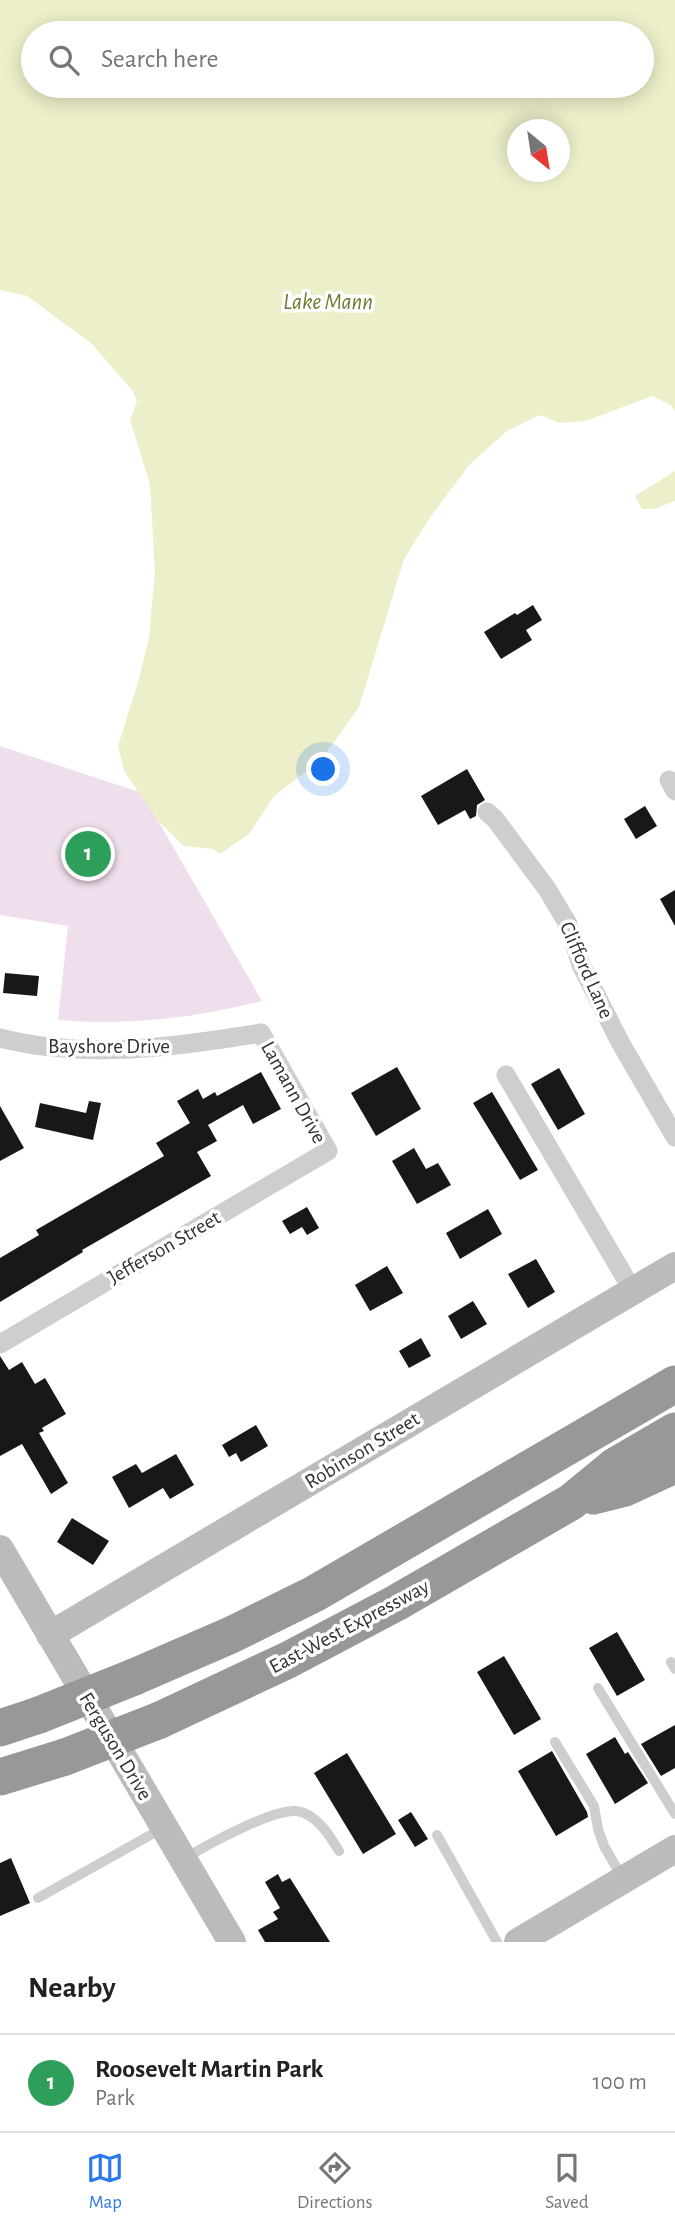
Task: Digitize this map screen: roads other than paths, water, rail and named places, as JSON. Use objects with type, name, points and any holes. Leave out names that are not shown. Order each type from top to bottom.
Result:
[{"type":"highway","points":[[0,1728],[39,1716],[134,1677],[231,1635],[314,1594],[675,1384]]},
{"type":"highway","name":"East-West Expressway","points":[[0,1777],[65,1757],[160,1720],[288,1660],[571,1502],[615,1466],[675,1431]]},
{"type":"highway","points":[[571,1502],[625,1488],[675,1465]]},
{"type":"street","name":"Clifford Lane","points":[[487,812],[547,890],[568,924],[581,965],[675,1137]]},
{"type":"street","name":"Bayshore Drive","points":[[0,1038],[31,1046],[138,1050],[261,1033]]},
{"type":"street","name":"Lamann Drive","points":[[261,1033],[328,1151]]},
{"type":"street","points":[[506,1075],[633,1291]]},
{"type":"street","name":"Jefferson Street","points":[[0,1344],[328,1151]]},
{"type":"street","name":"Robinson Street","points":[[50,1635],[675,1266]]},
{"type":"street","name":"Ferguson Drive","points":[[0,1549],[232,1942]]},
{"type":"street","points":[[517,1942],[675,1849]]},
{"type":"lane","points":[[598,1688],[675,1814]]},
{"type":"lane","points":[[555,1742],[594,1806],[604,1846],[623,1880]]},
{"type":"lane","points":[[183,1860],[208,1844],[253,1823],[296,1811],[310,1816],[339,1851]]},
{"type":"lane","points":[[38,1898],[164,1828]]},
{"type":"lane","points":[[437,1835],[497,1942]]},
{"type":"water","name":"Lake Mann","points":[[0,0],[675,0],[675,412],[671,405],[652,396],[586,421],[559,423],[540,415],[507,431],[470,464],[431,516],[404,559],[359,707],[321,760],[274,796],[249,834],[220,854],[213,849],[184,846],[158,821],[124,771],[118,746],[149,637],[155,572],[150,484],[130,420],[137,401],[132,390],[92,344],[27,296],[0,290]]},
{"type":"water","points":[[675,471],[675,501],[654,509],[642,509],[635,496]]},
{"type":"place","name":"Roosevelt Martin Park","points":[[88,854]]}]
